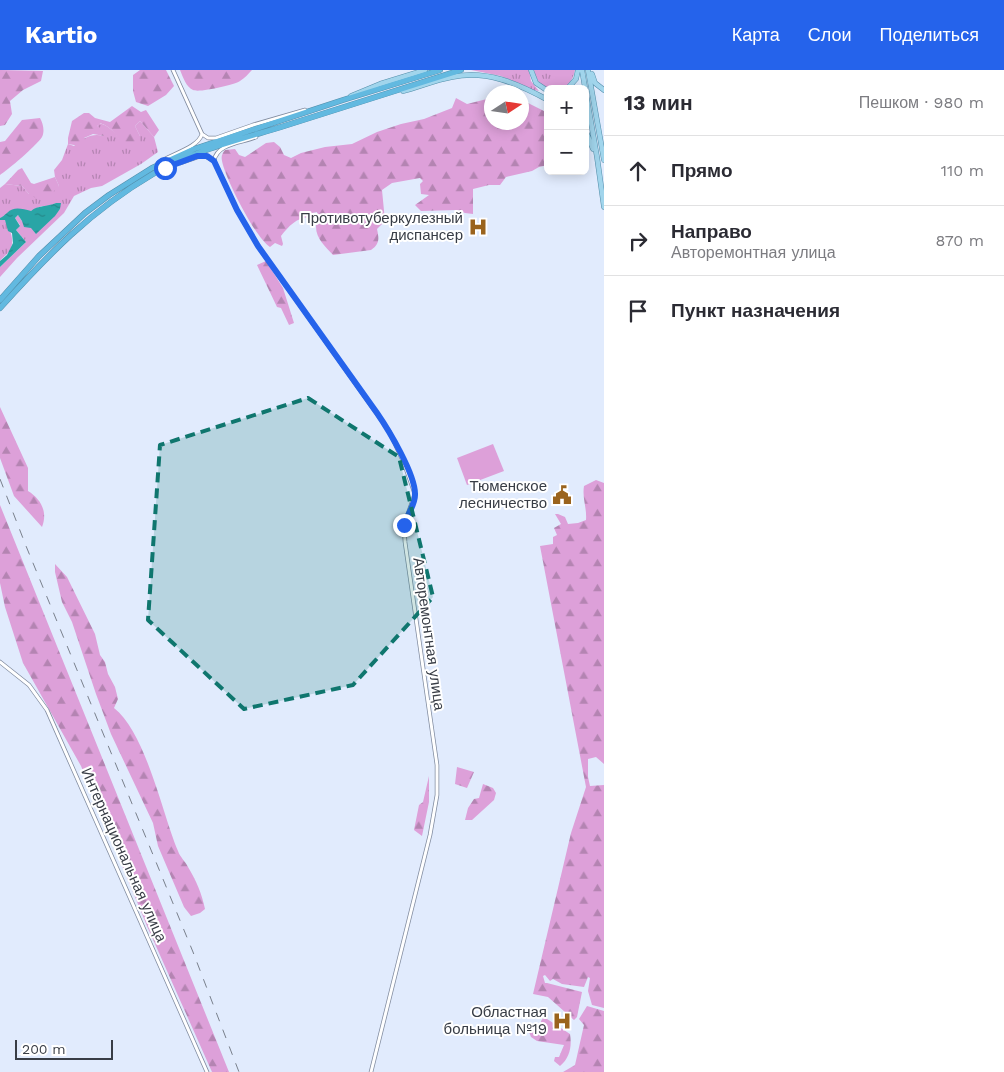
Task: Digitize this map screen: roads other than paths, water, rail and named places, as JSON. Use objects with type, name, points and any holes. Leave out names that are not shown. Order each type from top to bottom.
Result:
[{"type":"highway","points":[[0,300],[39,256],[85,213],[109,195],[152,168],[194,149],[440,70]]},
{"type":"highway","points":[[0,308],[43,261],[88,218],[129,189],[165,168],[203,152],[461,70]]},
{"type":"main road","points":[[343,100],[363,90],[426,70]]},
{"type":"main road","points":[[531,70],[536,83],[544,88]]},
{"type":"main road","points":[[571,85],[580,70]]},
{"type":"main road","points":[[580,70],[604,207]]},
{"type":"main road","points":[[589,70],[594,82],[604,90]]},
{"type":"main road","points":[[589,70],[604,160]]},
{"type":"main road","points":[[370,99],[454,76],[472,74],[504,79],[544,98]]},
{"type":"main road","points":[[585,130],[592,145],[601,182]]},
{"type":"street","points":[[173,70],[202,134],[208,138],[213,139],[297,111],[315,109]]},
{"type":"street","points":[[165,168],[197,156],[207,156],[214,161],[216,154],[221,149],[266,132]]},
{"type":"street","points":[[152,168],[169,156],[196,144],[201,139],[202,134]]},
{"type":"street","name":"Авторемонтная улица","points":[[214,161],[237,210],[258,246],[389,431],[404,463],[415,494],[404,525],[405,542],[438,782],[430,835],[371,1072]]},
{"type":"street","name":"Интернациональная улица","points":[[0,662],[29,685],[47,710],[208,1072]]},
{"type":"water","points":[[61,203],[60,209],[36,234],[31,228],[24,227],[18,215],[15,218],[20,226],[16,230],[26,242],[0,267],[0,261],[7,255],[13,243],[12,233],[8,231],[5,220],[0,220],[0,218],[12,209],[31,211]]},
{"type":"railway","points":[[0,479],[193,952],[239,1072]]},
{"type":"place","name":"Противотуберкулезный диспансер","points":[[478,227]]},
{"type":"place","name":"Тюменское лесничество","points":[[562,495]]},
{"type":"place","name":"Областная больница №19","points":[[562,1021]]}]
